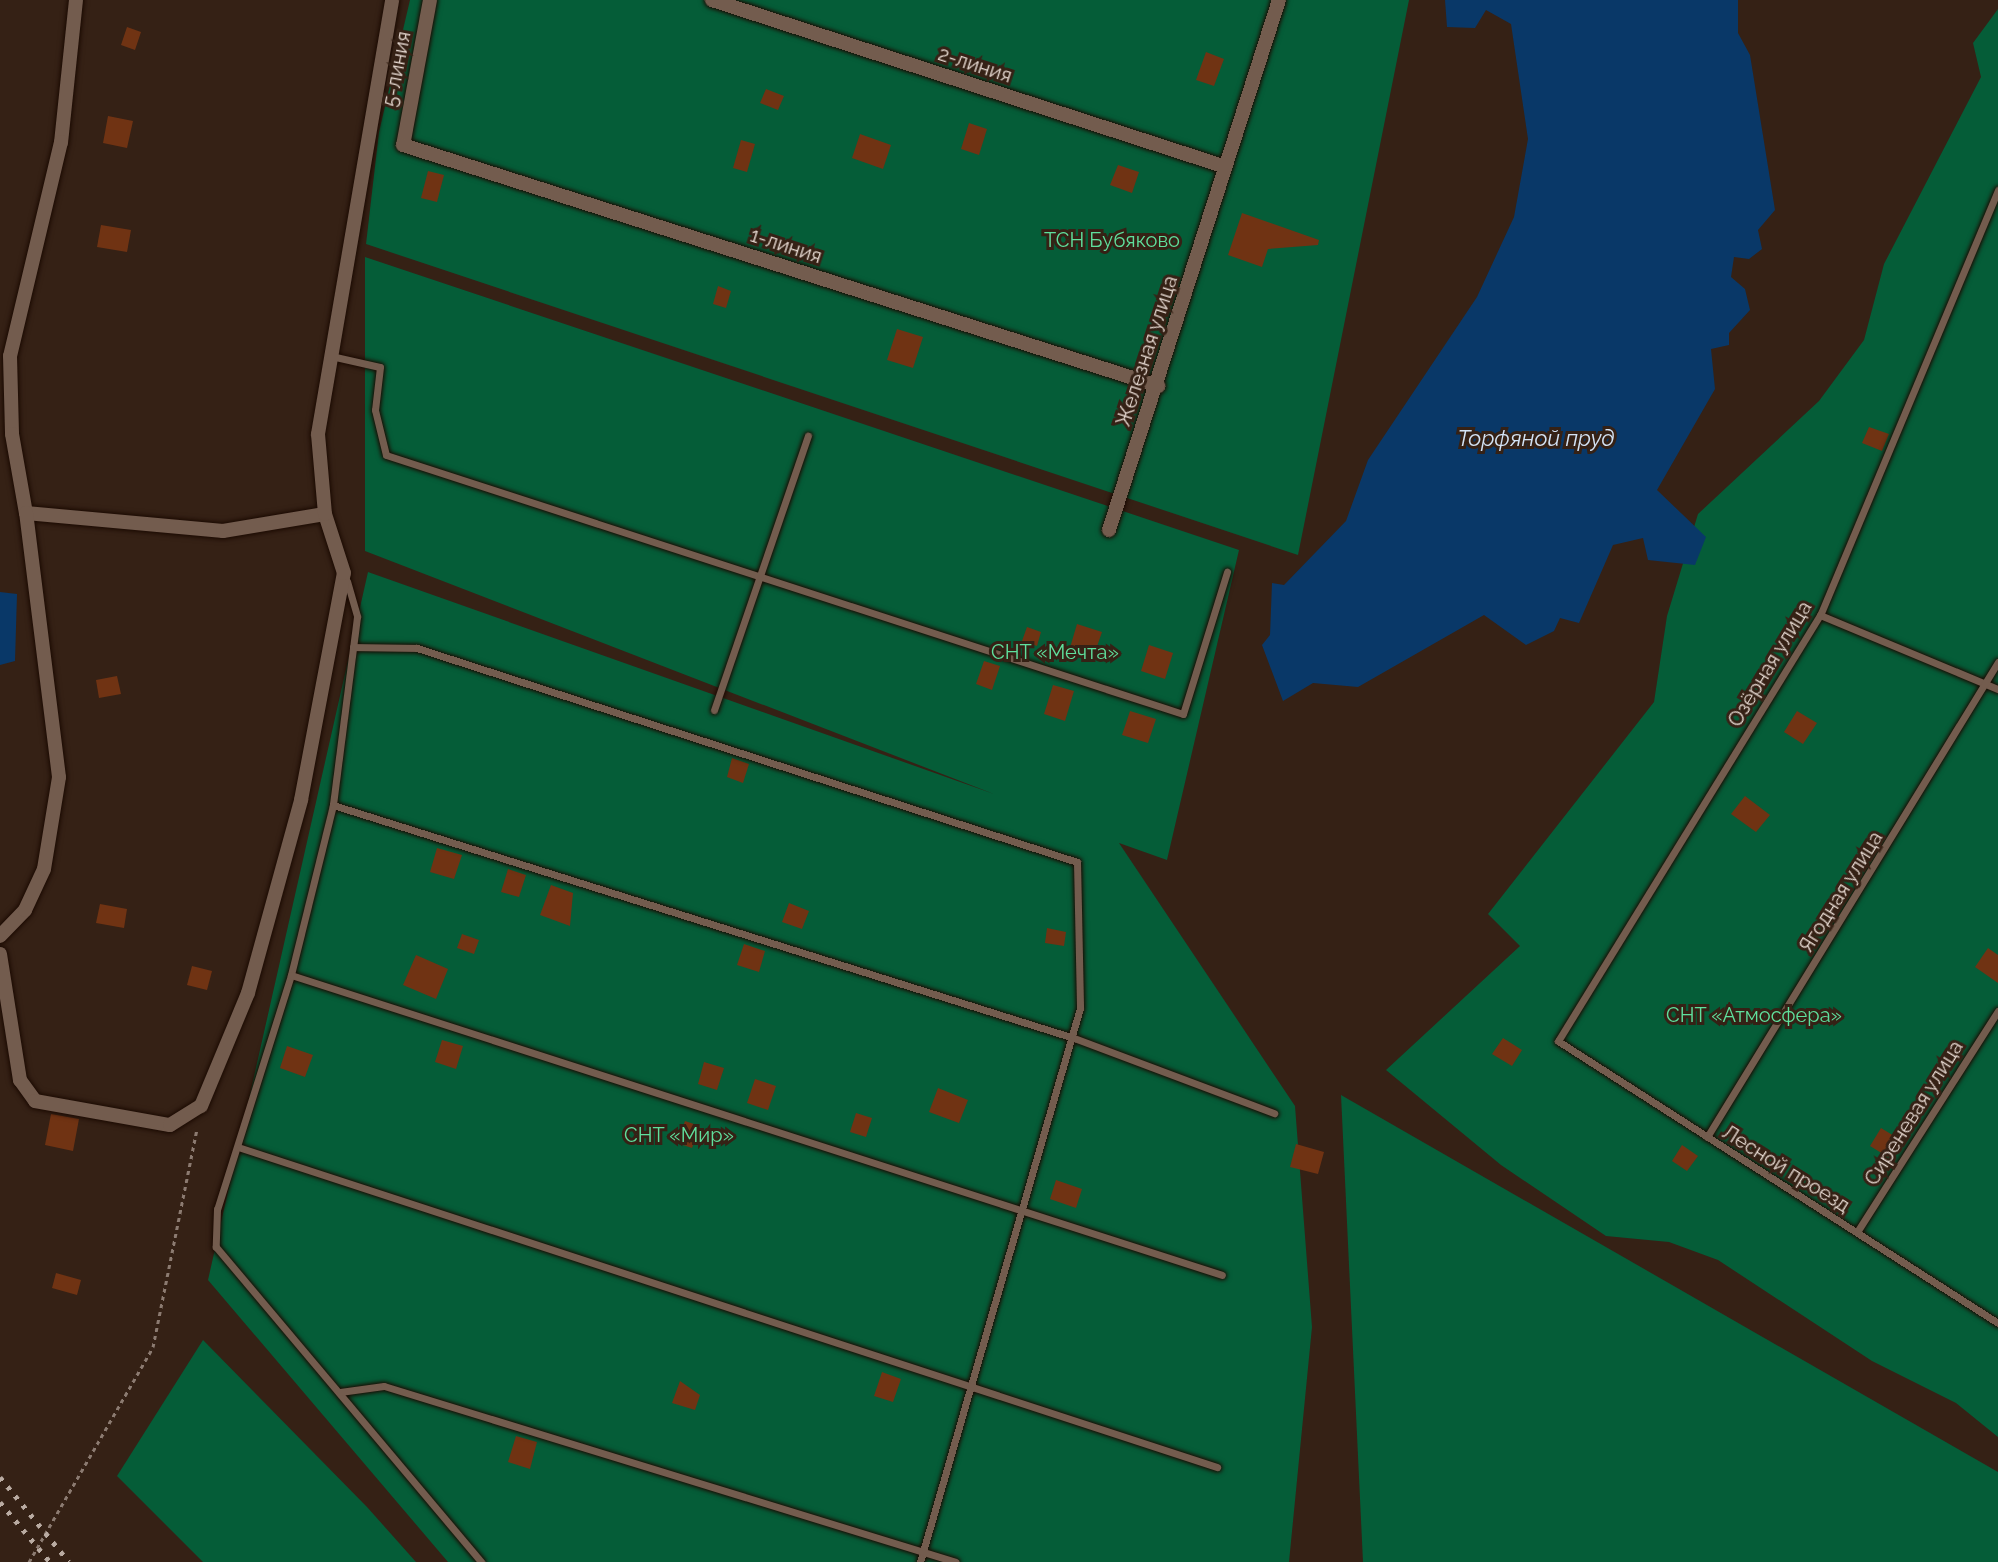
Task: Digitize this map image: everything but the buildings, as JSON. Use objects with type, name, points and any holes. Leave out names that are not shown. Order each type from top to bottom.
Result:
[{"type":"street","points":[[0,936],[25,910],[44,869],[59,777],[26,513],[12,434],[10,356],[61,142],[76,0]]},
{"type":"street","points":[[0,954],[20,1080],[35,1101],[170,1125],[201,1106],[248,993],[301,800],[344,573],[325,514],[318,434],[329,355],[392,0]]},
{"type":"street","name":"5-линия","points":[[403,145],[430,0]]},
{"type":"street","name":"2-линия","points":[[712,0],[1226,167]]},
{"type":"street","name":"Железная улица","points":[[1109,530],[1158,386],[1279,0]]},
{"type":"street","name":"1-линия","points":[[403,145],[1158,386]]},
{"type":"street","points":[[26,513],[223,531],[325,514]]},
{"type":"lane","name":"Озёрная улица","points":[[1558,1041],[1820,615],[1998,190]]},
{"type":"lane","points":[[329,355],[380,367],[375,410],[386,455],[1183,714],[1227,572]]},
{"type":"lane","points":[[714,710],[808,436]]},
{"type":"lane","points":[[344,573],[357,617],[333,805],[291,975],[241,1148],[217,1209],[216,1247],[481,1562]]},
{"type":"lane","points":[[1820,615],[1998,689]]},
{"type":"lane","points":[[353,647],[417,648],[1066,854],[1083,874],[1074,1038],[921,1558]]},
{"type":"lane","name":"Ягодная улица","points":[[1707,1137],[1988,685],[1998,662]]},
{"type":"lane","points":[[333,805],[1074,1038],[1274,1113]]},
{"type":"lane","points":[[291,975],[1222,1275]]},
{"type":"lane","name":"Сиреневая улица","points":[[1857,1232],[1998,1011]]},
{"type":"lane","name":"Лесной проезд","points":[[1558,1041],[1998,1323]]},
{"type":"lane","points":[[241,1148],[971,1383],[1217,1467]]},
{"type":"lane","points":[[340,1392],[360,1384],[399,1390],[921,1558],[956,1562]]},
{"type":"path","points":[[29,1562],[153,1347],[201,1106]]},
{"type":"green space","name":"ТСН Бубяково","points":[[410,0],[1409,0],[1298,555],[366,244],[379,132]]},
{"type":"green space","name":"СНТ «Атмосфера»","points":[[1998,9],[1998,1437],[1956,1403],[1872,1361],[1718,1260],[1669,1242],[1606,1236],[1501,1165],[1386,1070],[1520,946],[1488,914],[1654,702],[1667,616],[1698,514],[1819,401],[1864,340],[1884,264],[1981,77],[1973,43]]},
{"type":"green space","name":"СНТ «Мир»","points":[[365,257],[1239,550],[1167,860],[1119,843],[1295,1106],[1312,1327],[1289,1562],[448,1562],[208,1280],[368,572],[994,794],[365,551]]},
{"type":"green space","points":[[1341,1095],[1998,1472],[1998,1562],[1363,1562]]},
{"type":"green space","points":[[203,1340],[367,1507],[416,1562],[203,1562],[117,1476]]},
{"type":"water","name":"Торфяной пруд","points":[[1445,0],[1738,0],[1738,33],[1750,55],[1775,210],[1758,230],[1762,249],[1749,259],[1734,257],[1731,277],[1745,289],[1750,310],[1729,333],[1729,345],[1711,349],[1715,389],[1657,490],[1706,537],[1695,565],[1648,560],[1643,538],[1613,545],[1579,623],[1560,618],[1554,631],[1526,645],[1484,615],[1358,687],[1313,683],[1283,701],[1262,645],[1270,635],[1272,583],[1284,585],[1346,521],[1368,460],[1477,297],[1514,217],[1528,139],[1511,24],[1486,10],[1475,28],[1447,27]]},
{"type":"water","points":[[0,592],[17,594],[15,661],[0,665]]},
{"type":"railway","points":[[0,1477],[69,1562]]},
{"type":"railway","points":[[0,1502],[50,1562]]},
{"type":"park label","name":"СНТ «Мечта»","points":[[1055,652]]}]
